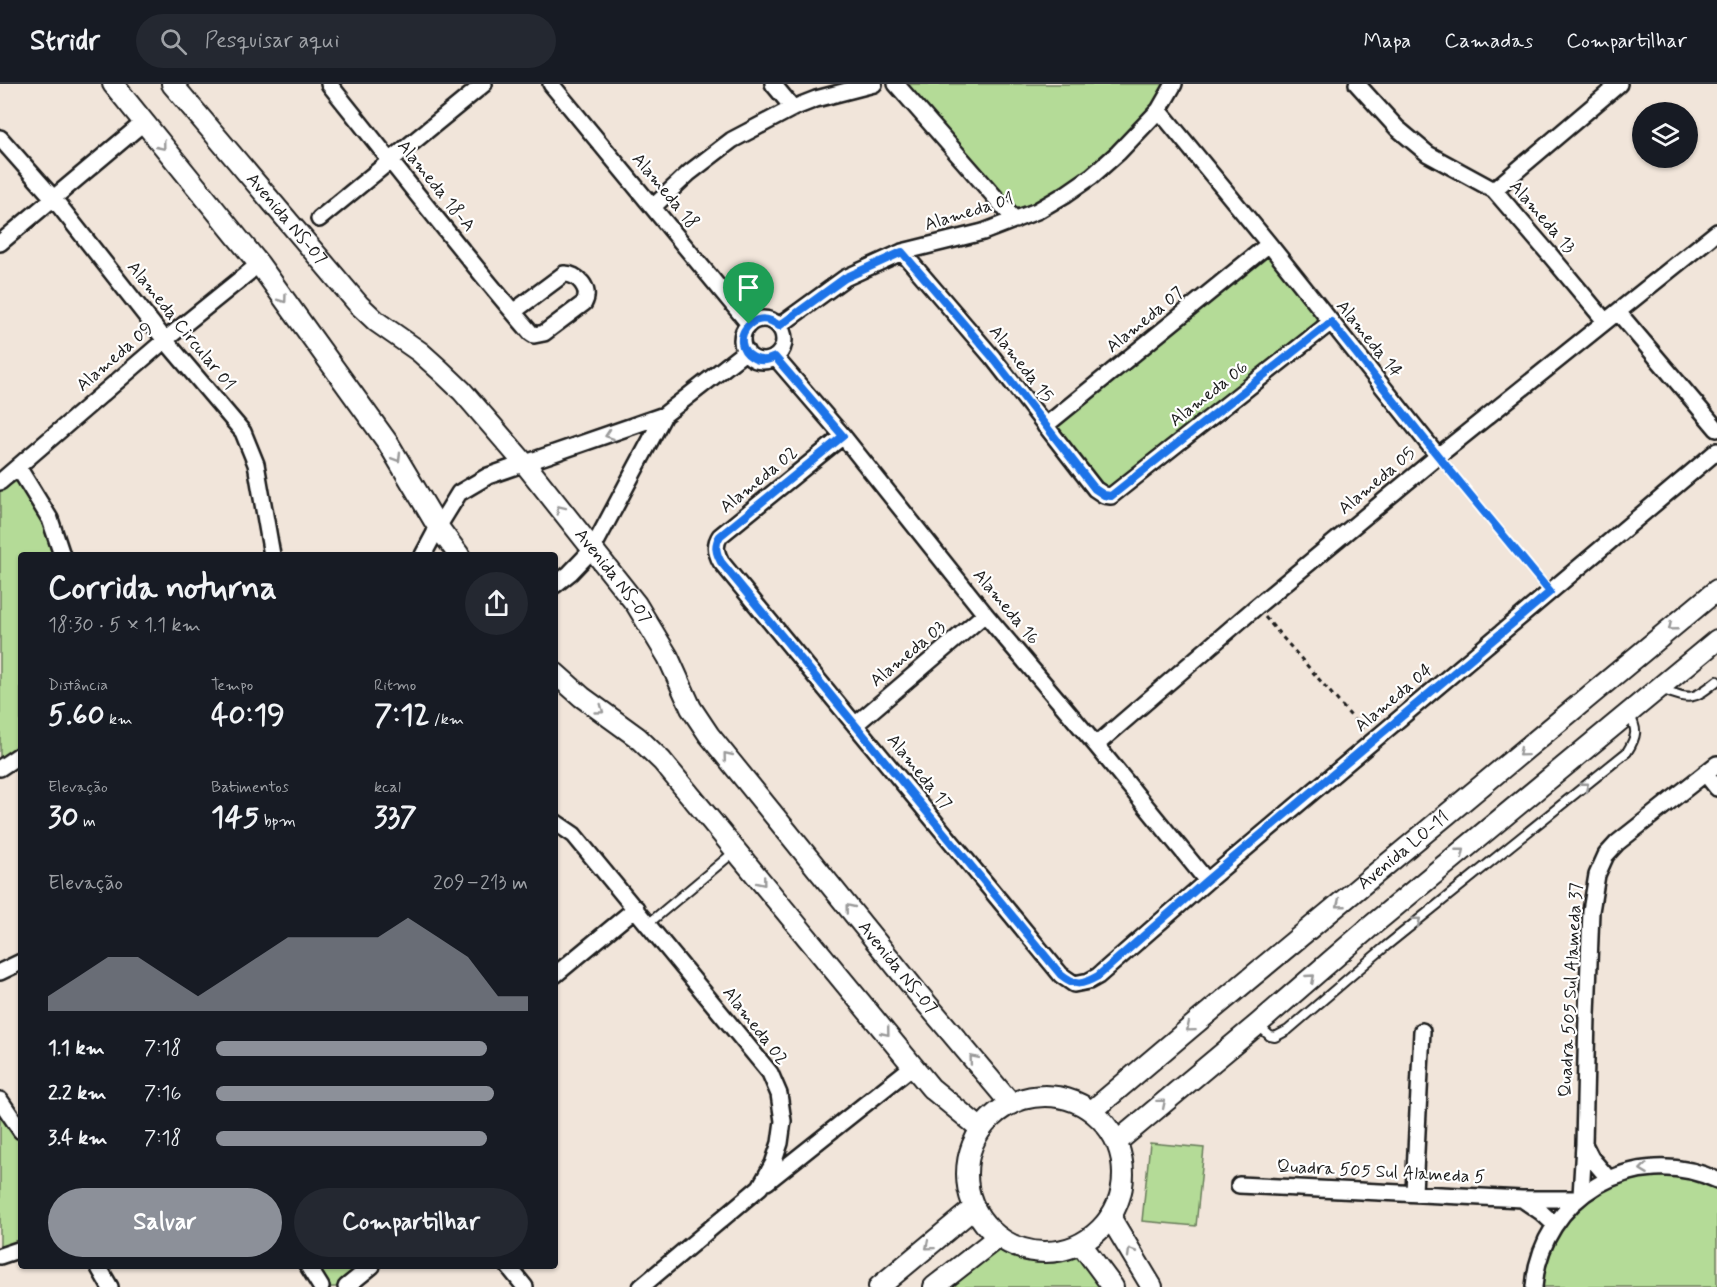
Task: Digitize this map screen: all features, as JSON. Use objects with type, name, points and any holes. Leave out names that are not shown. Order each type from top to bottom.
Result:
[{"type":"street","points":[[113,84],[259,264],[388,444],[438,527],[457,552]]},
{"type":"street","name":"Avenida NS-07","points":[[172,84],[359,305],[377,322],[420,352],[462,391],[525,464],[636,604],[668,657],[691,708],[709,735],[916,991],[1011,1104]]},
{"type":"street","name":"Alameda 18-A","points":[[328,84],[513,312],[531,333],[541,334],[584,303],[587,292],[572,274],[564,274],[513,312]]},
{"type":"street","points":[[320,219],[484,84]]},
{"type":"street","name":"Alameda 18","points":[[551,84],[749,324]]},
{"type":"street","points":[[773,84],[793,108]]},
{"type":"street","points":[[653,207],[690,173],[732,140],[793,108],[816,99],[874,84]]},
{"type":"street","points":[[896,84],[1015,220]]},
{"type":"street","name":"Alameda 01","points":[[779,326],[845,278],[902,252],[983,232],[1047,205],[1092,176],[1118,153],[1159,110],[1174,84]]},
{"type":"street","name":"Alameda 13","points":[[1357,84],[1397,128],[1428,154],[1494,190],[1605,321]]},
{"type":"street","points":[[1494,190],[1619,84]]},
{"type":"street","name":"Alameda 14","points":[[1159,110],[1438,456]]},
{"type":"street","points":[[0,243],[143,123]]},
{"type":"street","name":"Alameda Circular 01","points":[[0,138],[54,199],[165,340],[243,432],[256,464],[271,552]]},
{"type":"street","name":"Alameda 05","points":[[1096,745],[1256,607],[1438,456],[1717,232]]},
{"type":"street","name":"Alameda 07","points":[[1045,426],[1269,244]]},
{"type":"street","name":"Alameda 15","points":[[902,252],[993,358],[1095,489],[1104,495],[1111,496]]},
{"type":"street","name":"Alameda 09","points":[[0,482],[165,340],[259,264]]},
{"type":"street","points":[[1618,312],[1717,429]]},
{"type":"street","points":[[761,318],[768,319],[779,326],[784,342],[783,348],[775,357],[762,361],[750,356],[743,346],[743,334],[749,324],[761,318]]},
{"type":"street","name":"Alameda 06","points":[[1111,496],[1331,322]]},
{"type":"street","points":[[425,552],[459,493],[488,476],[664,415],[746,351]]},
{"type":"street","name":"Alameda 16","points":[[775,357],[843,436],[985,614],[1207,880]]},
{"type":"street","points":[[558,583],[592,550],[664,415]]},
{"type":"street","name":"Alameda 02","points":[[721,562],[716,549],[716,542],[720,536],[843,436]]},
{"type":"street","name":"Alameda 04","points":[[1098,976],[1207,880],[1717,451]]},
{"type":"street","points":[[18,467],[50,519],[61,552]]},
{"type":"street","name":"Alameda 17","points":[[721,562],[1061,975],[1074,984],[1089,981],[1098,976]]},
{"type":"street","name":"Avenida LO-11","points":[[1092,1112],[1717,590]]},
{"type":"street","name":"Alameda 03","points":[[855,725],[985,614]]},
{"type":"street","name":"Avenida LO-11","points":[[1118,1141],[1370,927],[1717,640]]},
{"type":"street","points":[[558,676],[582,697],[637,737],[662,761],[931,1088],[981,1129]]},
{"type":"street","points":[[0,768],[18,756]]},
{"type":"street","points":[[1711,768],[1717,788]]},
{"type":"street","name":"Quadra 505 Sul Alameda 37","points":[[1579,1197],[1584,1144],[1591,911],[1597,875],[1606,855],[1617,843],[1711,768]]},
{"type":"street","name":"Alameda 02","points":[[558,824],[574,835],[636,908],[770,1073],[779,1094],[783,1121],[780,1143],[773,1164],[760,1187],[641,1287]]},
{"type":"street","points":[[558,973],[636,908]]},
{"type":"street","points":[[0,972],[18,963]]},
{"type":"street","points":[[1414,1192],[1422,1031]]},
{"type":"street","points":[[760,1187],[913,1066]]},
{"type":"street","points":[[1053,1096],[1074,1101],[1092,1112],[1106,1124],[1118,1141],[1123,1166],[1121,1193],[1110,1217],[1097,1232],[1081,1244],[1053,1252],[1023,1250],[998,1237],[984,1224],[974,1208],[967,1182],[969,1154],[981,1129],[994,1114],[1011,1104],[1031,1097],[1053,1096]]},
{"type":"street","points":[[0,1100],[18,1127]]},
{"type":"street","points":[[1584,1144],[1591,1158],[1608,1179]]},
{"type":"street","points":[[1534,1287],[1535,1273],[1543,1248],[1555,1225],[1579,1197],[1608,1179],[1638,1169],[1670,1167],[1702,1173],[1717,1180]]},
{"type":"street","name":"Quadra 505 Sul Alameda 5","points":[[1239,1185],[1522,1198]]},
{"type":"street","points":[[1522,1198],[1579,1197]]},
{"type":"street","points":[[1522,1198],[1555,1225]]},
{"type":"street","points":[[879,1287],[974,1208]]},
{"type":"street","points":[[1110,1217],[1152,1287]]},
{"type":"street","points":[[934,1287],[998,1237]]},
{"type":"street","points":[[1081,1244],[1113,1287]]},
{"type":"street","points":[[0,1256],[18,1250]]},
{"type":"street","points":[[100,1269],[110,1287]]},
{"type":"street","points":[[310,1269],[321,1287]]},
{"type":"street","points":[[346,1287],[368,1269]]},
{"type":"street","points":[[510,1269],[525,1287]]},
{"type":"lane","points":[[1658,689],[1686,698],[1703,692],[1717,681]]},
{"type":"lane","points":[[1257,1024],[1270,1036],[1275,1037],[1288,1030],[1386,946],[1627,752],[1635,736],[1636,726],[1629,714]]},
{"type":"lane","points":[[648,924],[736,850]]},
{"type":"path","points":[[1438,456],[1550,592]]},
{"type":"path","points":[[1256,607],[1373,741]]},
{"type":"green space","points":[[896,84],[1174,84],[1159,110],[1066,194],[1018,208]]},
{"type":"green space","points":[[1269,244],[1331,322],[1111,496],[1045,426]]},
{"type":"green space","points":[[20,479],[56,552],[18,552],[18,749],[0,758],[0,491]]},
{"type":"green space","points":[[0,1100],[18,1129],[18,1249],[0,1254]]},
{"type":"green space","points":[[1150,1143],[1204,1148],[1196,1226],[1142,1221]]},
{"type":"green space","points":[[1638,1169],[1717,1182],[1717,1287],[1536,1287],[1555,1225],[1577,1199]]},
{"type":"green space","points":[[998,1237],[1052,1252],[1081,1244],[1113,1287],[934,1287]]},
{"type":"green space","points":[[312,1269],[368,1269],[346,1287],[322,1287]]},
{"type":"route","points":[[902,252],[993,358],[1095,489],[1104,495],[1111,496],[1331,322],[1550,592],[1207,880],[1098,976],[1089,981],[1074,984],[1061,975],[718,556],[716,542],[720,536],[843,436],[775,357],[762,361],[750,356],[742,340],[749,324],[761,318],[768,319],[779,326],[845,278],[902,252]]}]
